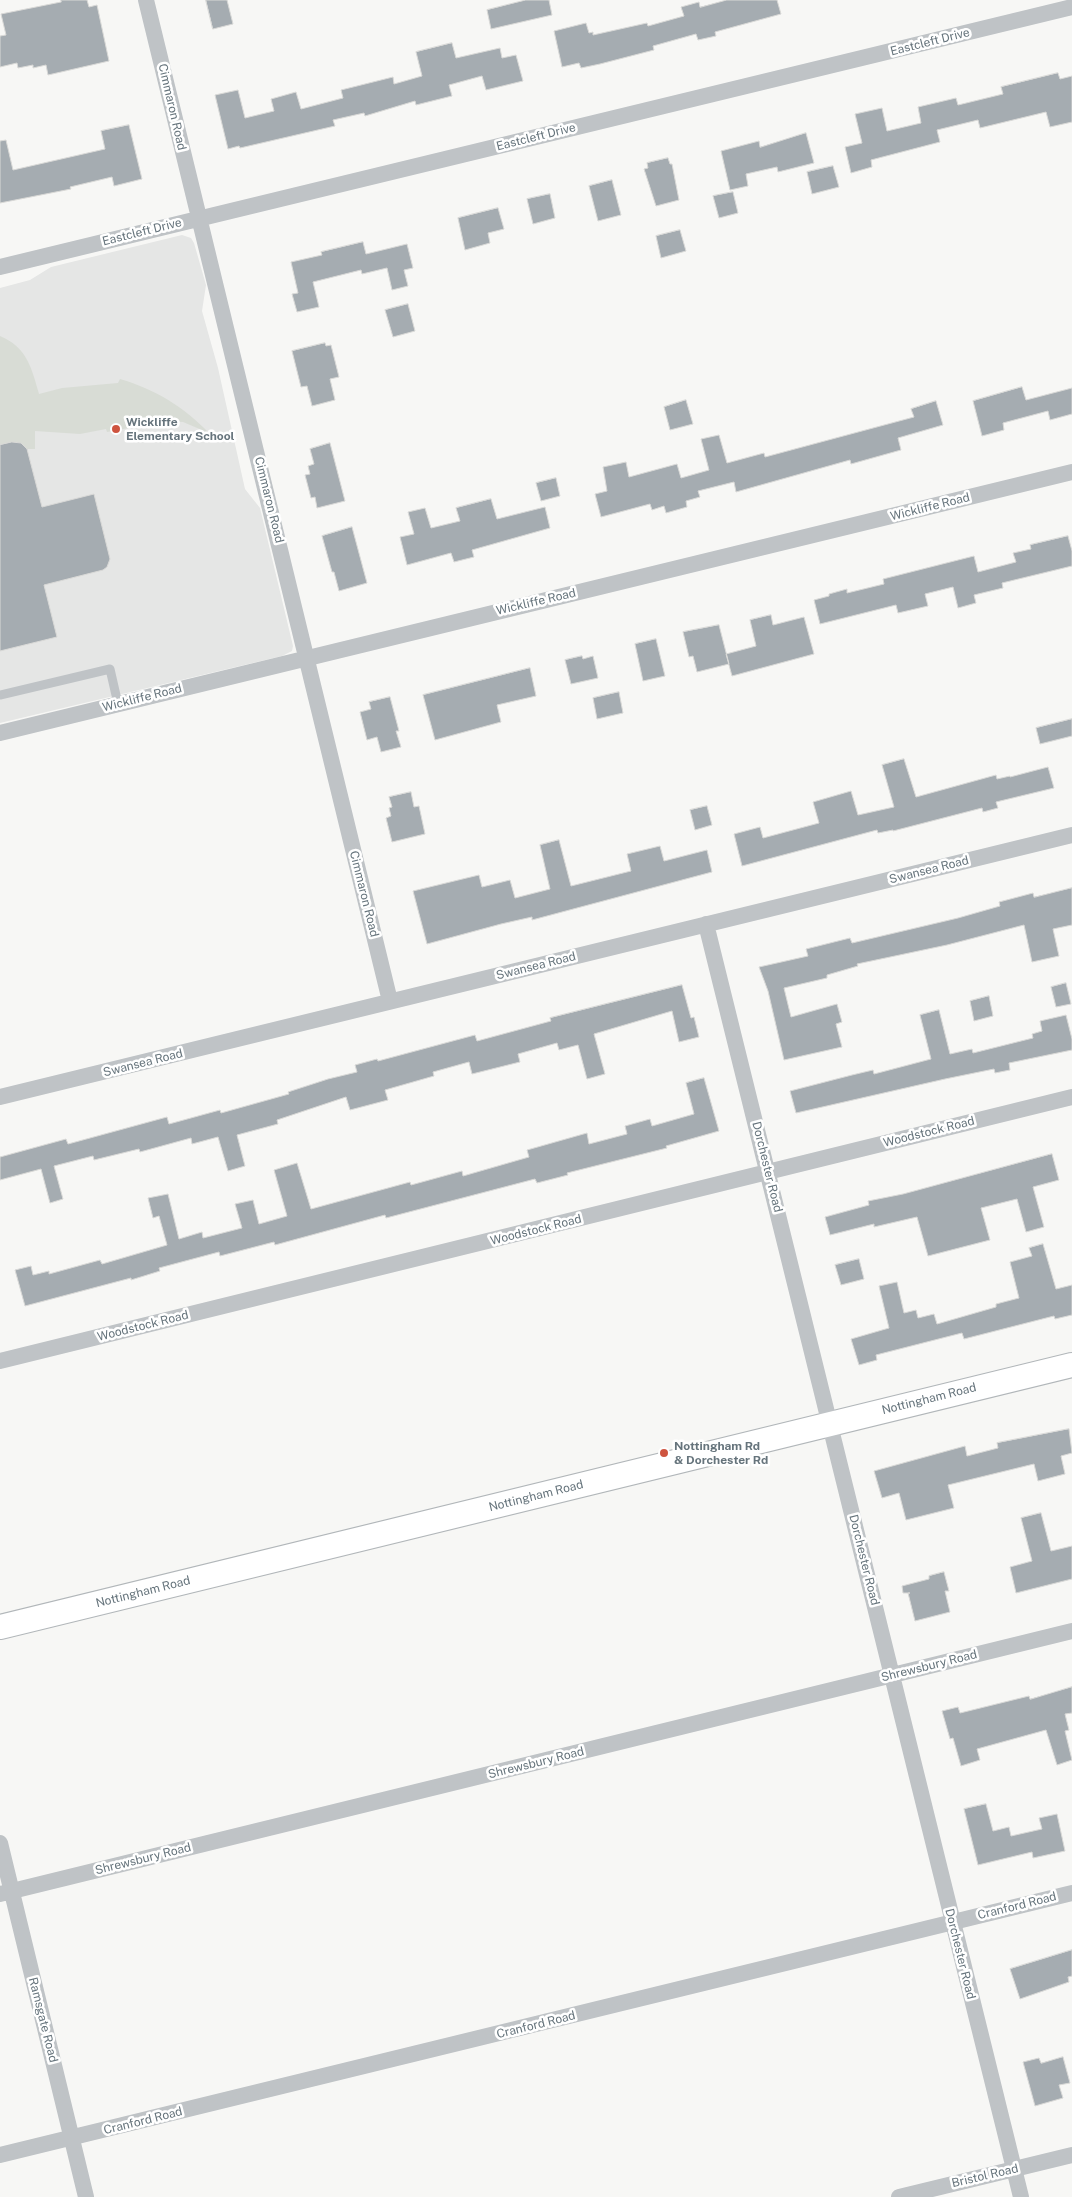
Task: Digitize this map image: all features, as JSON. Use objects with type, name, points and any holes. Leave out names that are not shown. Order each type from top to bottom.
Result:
[{"type":"street","name":"Cimmaron Road","points":[[146,0],[390,1002]]},
{"type":"street","name":"Eastcleft Drive","points":[[0,267],[1072,7]]},
{"type":"street","name":"Wickliffe Road","points":[[0,733],[1072,472]]},
{"type":"street","name":"Swansea Road","points":[[0,1098],[1072,835]]},
{"type":"street","name":"Dorchester Road","points":[[706,924],[1021,2197]]},
{"type":"street","name":"Woodstock Road","points":[[0,1361],[1072,1098]]},
{"type":"street","name":"Nottingham Road","points":[[0,1627],[1072,1365]]},
{"type":"street","name":"Shrewsbury Road","points":[[6,1893],[1072,1631]]},
{"type":"street","name":"Ramsgate Road","points":[[0,1843],[6,1893],[86,2197]]},
{"type":"street","name":"Cranford Road","points":[[0,2155],[72,2139],[1072,1893]]},
{"type":"street","name":"Bristol Road","points":[[899,2197],[1072,2155]]},
{"type":"lane","points":[[0,695],[110,669],[118,704]]},
{"type":"shaded area","name":"Wickliffe Elementary School","points":[[182,235],[191,238],[194,243],[206,285],[202,311],[218,368],[245,489],[260,508],[293,646],[292,651],[282,656],[0,723],[0,288],[30,280],[51,267]]},
{"type":"shaded area","points":[[0,336],[16,346],[27,360],[39,394],[62,388],[118,383],[120,379],[145,388],[168,400],[199,423],[209,433],[183,422],[166,421],[107,432],[106,429],[80,434],[35,431],[35,449],[27,449],[21,444],[14,442],[0,445]]},
{"type":"building","points":[[61,0],[87,0],[89,7],[97,5],[109,61],[48,75],[46,65],[33,68],[33,65],[18,68],[17,63],[0,67],[0,36],[6,35],[1,14],[61,2]]},
{"type":"building","points":[[206,0],[227,0],[233,24],[213,29]]},
{"type":"building","points":[[526,0],[549,0],[552,15],[491,29],[487,10]]},
{"type":"building","points":[[727,0],[777,0],[781,14],[715,32],[716,36],[698,40],[696,34],[653,46],[654,50],[600,64],[581,68],[579,63],[562,67],[554,31],[586,23],[589,33],[593,32],[593,35],[647,23],[648,26],[684,16],[681,7],[699,2],[700,7]]},
{"type":"building","points":[[452,43],[456,58],[500,48],[502,58],[516,55],[523,81],[486,90],[482,76],[449,85],[452,96],[416,105],[415,101],[365,116],[364,113],[333,120],[335,126],[240,148],[239,146],[228,149],[215,95],[238,90],[245,118],[274,111],[271,99],[296,92],[301,109],[343,98],[341,90],[393,77],[394,84],[422,76],[416,52]]},
{"type":"building","points":[[1058,73],[1060,79],[1072,76],[1072,122],[1050,127],[1046,112],[980,128],[978,120],[937,130],[940,142],[871,160],[872,167],[851,173],[845,147],[862,143],[855,114],[882,108],[887,131],[921,123],[918,107],[956,98],[958,105],[1003,94],[1001,87]]},
{"type":"building","points":[[129,125],[142,179],[114,186],[112,177],[70,187],[71,189],[0,203],[0,141],[6,140],[13,170],[105,149],[101,131]]},
{"type":"building","points":[[806,133],[814,163],[778,172],[777,167],[746,174],[748,186],[730,190],[721,151],[759,141],[760,147]]},
{"type":"building","points":[[668,158],[670,164],[672,164],[679,200],[656,206],[644,169],[648,168],[647,163]]},
{"type":"building","points":[[833,166],[839,187],[812,194],[807,172]]},
{"type":"building","points":[[612,180],[621,215],[598,221],[589,186]]},
{"type":"building","points":[[733,192],[738,213],[719,218],[713,196]]},
{"type":"building","points":[[550,194],[555,218],[533,224],[527,199]]},
{"type":"building","points":[[498,208],[504,229],[488,233],[490,243],[465,250],[458,218]]},
{"type":"building","points":[[680,230],[686,251],[661,258],[656,236]]},
{"type":"building","points":[[363,242],[366,254],[407,244],[413,268],[404,270],[408,286],[392,290],[387,268],[362,274],[361,270],[313,282],[319,307],[297,312],[292,294],[298,293],[291,262],[322,255],[321,252]]},
{"type":"building","points":[[408,304],[415,331],[393,337],[385,310]]},
{"type":"building","points":[[325,343],[326,346],[331,345],[339,377],[330,379],[335,400],[312,406],[307,386],[301,387],[292,351]]},
{"type":"building","points":[[1022,387],[1026,400],[1072,388],[1072,414],[1050,420],[1048,411],[1003,423],[1004,430],[982,436],[973,401]]},
{"type":"building","points":[[686,400],[693,424],[670,430],[664,407]]},
{"type":"building","points":[[936,401],[943,425],[898,438],[901,450],[851,464],[850,460],[736,492],[734,482],[698,491],[700,497],[686,501],[687,507],[666,513],[664,506],[652,510],[650,504],[601,517],[595,494],[607,491],[603,467],[626,462],[629,477],[677,464],[681,478],[709,470],[701,439],[719,435],[727,463],[764,453],[765,457],[914,417],[911,409]]},
{"type":"building","points":[[12,442],[21,443],[27,449],[42,507],[94,494],[110,559],[107,567],[103,570],[44,585],[57,637],[0,651],[0,445]]},
{"type":"building","points":[[330,443],[345,501],[317,508],[315,497],[311,498],[305,475],[310,474],[308,466],[314,464],[310,449]]},
{"type":"building","points":[[556,478],[560,496],[541,501],[536,483]]},
{"type":"building","points":[[491,499],[497,519],[545,507],[550,528],[472,550],[474,557],[454,562],[451,553],[407,565],[400,537],[414,534],[408,512],[425,508],[431,528],[460,521],[456,508]]},
{"type":"building","points":[[352,527],[367,583],[339,591],[322,536]]},
{"type":"building","points":[[1068,536],[1072,551],[1072,566],[1002,583],[1003,588],[974,595],[976,603],[958,608],[953,587],[925,594],[928,606],[898,613],[896,605],[820,624],[814,600],[829,596],[829,594],[847,589],[847,593],[884,584],[883,579],[974,556],[978,572],[1016,562],[1013,553],[1031,549],[1030,545]]},
{"type":"building","points":[[771,615],[773,625],[804,617],[814,654],[732,676],[726,654],[756,646],[750,620]]},
{"type":"building","points":[[719,625],[729,664],[697,672],[693,656],[689,657],[683,632]]},
{"type":"building","points":[[656,639],[665,676],[643,681],[635,644]]},
{"type":"building","points":[[582,656],[583,659],[593,656],[598,678],[571,684],[565,660]]},
{"type":"building","points":[[530,668],[536,696],[497,705],[501,722],[435,740],[423,695]]},
{"type":"building","points":[[619,692],[623,713],[597,719],[593,698]]},
{"type":"building","points":[[390,697],[401,747],[381,752],[377,737],[367,740],[360,712],[371,709],[369,702]]},
{"type":"building","points":[[1072,719],[1072,736],[1040,744],[1036,728]]},
{"type":"building","points":[[904,759],[916,797],[996,775],[997,779],[1010,777],[1048,767],[1054,788],[996,802],[998,808],[983,812],[982,808],[893,831],[878,833],[877,830],[742,866],[734,834],[760,827],[763,838],[819,823],[813,802],[851,791],[858,815],[894,807],[882,765]]},
{"type":"building","points":[[411,792],[414,807],[419,806],[425,834],[392,842],[386,818],[391,816],[389,808],[392,807],[389,797]]},
{"type":"building","points":[[707,806],[712,825],[695,830],[690,810]]},
{"type":"building","points":[[559,840],[571,886],[631,871],[627,854],[660,846],[664,861],[707,850],[712,872],[532,920],[532,917],[501,924],[427,944],[413,891],[479,875],[482,887],[510,880],[515,898],[550,889],[540,845]]},
{"type":"building","points":[[1072,888],[1072,925],[1053,929],[1059,956],[1032,962],[1024,925],[947,945],[857,964],[858,966],[827,975],[827,978],[784,988],[791,1017],[837,1004],[842,1022],[836,1024],[842,1047],[784,1060],[768,991],[759,967],[808,956],[806,949],[850,938],[852,943],[958,918],[1000,906],[999,902],[1033,893],[1034,897]]},
{"type":"building","points":[[1066,983],[1071,1004],[1056,1007],[1051,987]]},
{"type":"building","points":[[682,985],[691,1018],[694,1017],[699,1037],[679,1042],[672,1011],[594,1034],[605,1074],[587,1079],[578,1045],[559,1050],[557,1043],[518,1054],[520,1062],[472,1074],[469,1062],[433,1072],[434,1076],[385,1090],[388,1100],[350,1110],[346,1097],[277,1120],[278,1124],[237,1135],[245,1166],[228,1171],[218,1137],[192,1144],[191,1138],[140,1152],[139,1149],[94,1160],[93,1156],[54,1166],[63,1199],[50,1203],[41,1169],[0,1180],[0,1157],[66,1139],[68,1144],[167,1117],[169,1124],[220,1110],[221,1113],[289,1094],[288,1092],[328,1079],[357,1072],[355,1065],[377,1059],[378,1061],[475,1035],[477,1041],[551,1021],[550,1018]]},
{"type":"building","points":[[989,996],[993,1016],[974,1021],[970,1001]]},
{"type":"building","points":[[939,1010],[950,1054],[972,1049],[973,1053],[1033,1038],[1032,1034],[1042,1031],[1040,1021],[1066,1015],[1072,1039],[1072,1050],[1009,1063],[1010,1070],[995,1073],[994,1069],[796,1113],[790,1091],[873,1070],[874,1074],[931,1059],[920,1015]]},
{"type":"building","points":[[704,1078],[719,1131],[666,1146],[667,1148],[567,1173],[568,1175],[537,1183],[535,1179],[386,1218],[385,1215],[275,1245],[274,1242],[220,1256],[219,1252],[159,1268],[160,1271],[131,1280],[131,1278],[25,1306],[15,1270],[31,1266],[33,1275],[49,1271],[49,1274],[100,1260],[102,1264],[167,1245],[159,1216],[153,1218],[148,1198],[168,1194],[179,1239],[202,1232],[203,1238],[242,1228],[235,1204],[253,1200],[259,1224],[287,1216],[274,1170],[297,1163],[311,1209],[410,1182],[411,1185],[462,1171],[463,1176],[529,1157],[527,1150],[587,1133],[589,1144],[627,1134],[625,1126],[650,1119],[652,1126],[694,1114],[686,1083]]},
{"type":"building","points":[[1052,1154],[1059,1180],[1033,1187],[1044,1227],[1026,1232],[1017,1199],[981,1208],[990,1240],[928,1256],[917,1217],[874,1227],[874,1224],[830,1235],[825,1217],[869,1205],[868,1201],[903,1194]]},
{"type":"building","points":[[1043,1244],[1056,1289],[1072,1285],[1072,1315],[1055,1319],[1054,1316],[964,1339],[962,1333],[876,1355],[877,1360],[859,1365],[851,1339],[889,1328],[879,1286],[897,1282],[904,1313],[916,1310],[918,1318],[934,1314],[937,1324],[996,1307],[996,1304],[1019,1298],[1010,1262],[1032,1256],[1029,1248]]},
{"type":"building","points":[[859,1259],[864,1279],[841,1285],[835,1265]]},
{"type":"building","points":[[1069,1429],[1072,1453],[1061,1456],[1065,1474],[1038,1481],[1034,1464],[948,1485],[954,1508],[906,1520],[899,1493],[882,1498],[874,1471],[965,1446],[967,1456],[998,1448],[997,1443]]},
{"type":"building","points":[[1041,1513],[1051,1551],[1072,1546],[1072,1579],[1016,1593],[1010,1567],[1032,1561],[1021,1518]]},
{"type":"building","points":[[944,1572],[949,1591],[945,1591],[950,1612],[915,1621],[908,1593],[903,1593],[902,1586],[929,1579],[929,1576]]},
{"type":"building","points":[[1072,1687],[1072,1713],[1065,1714],[1069,1730],[1065,1731],[1072,1760],[1057,1765],[1046,1730],[977,1749],[980,1760],[961,1766],[953,1738],[950,1739],[942,1711],[958,1707],[960,1713],[1029,1696],[1030,1699]]},
{"type":"building","points":[[986,1804],[993,1831],[1009,1827],[1011,1836],[1042,1829],[1039,1818],[1057,1814],[1065,1851],[1033,1858],[1032,1852],[978,1865],[964,1809]]},
{"type":"building","points":[[1072,1950],[1072,1976],[1068,1977],[1069,1982],[1020,1999],[1010,1969]]},
{"type":"building","points":[[1063,2057],[1070,2083],[1059,2085],[1063,2098],[1035,2106],[1023,2062],[1039,2058],[1041,2063]]},
{"type":"place","name":"Wickliffe Elementary School","points":[[116,429]]},
{"type":"place","name":"Nottingham Rd & Dorchester Rd","points":[[664,1453]]}]
